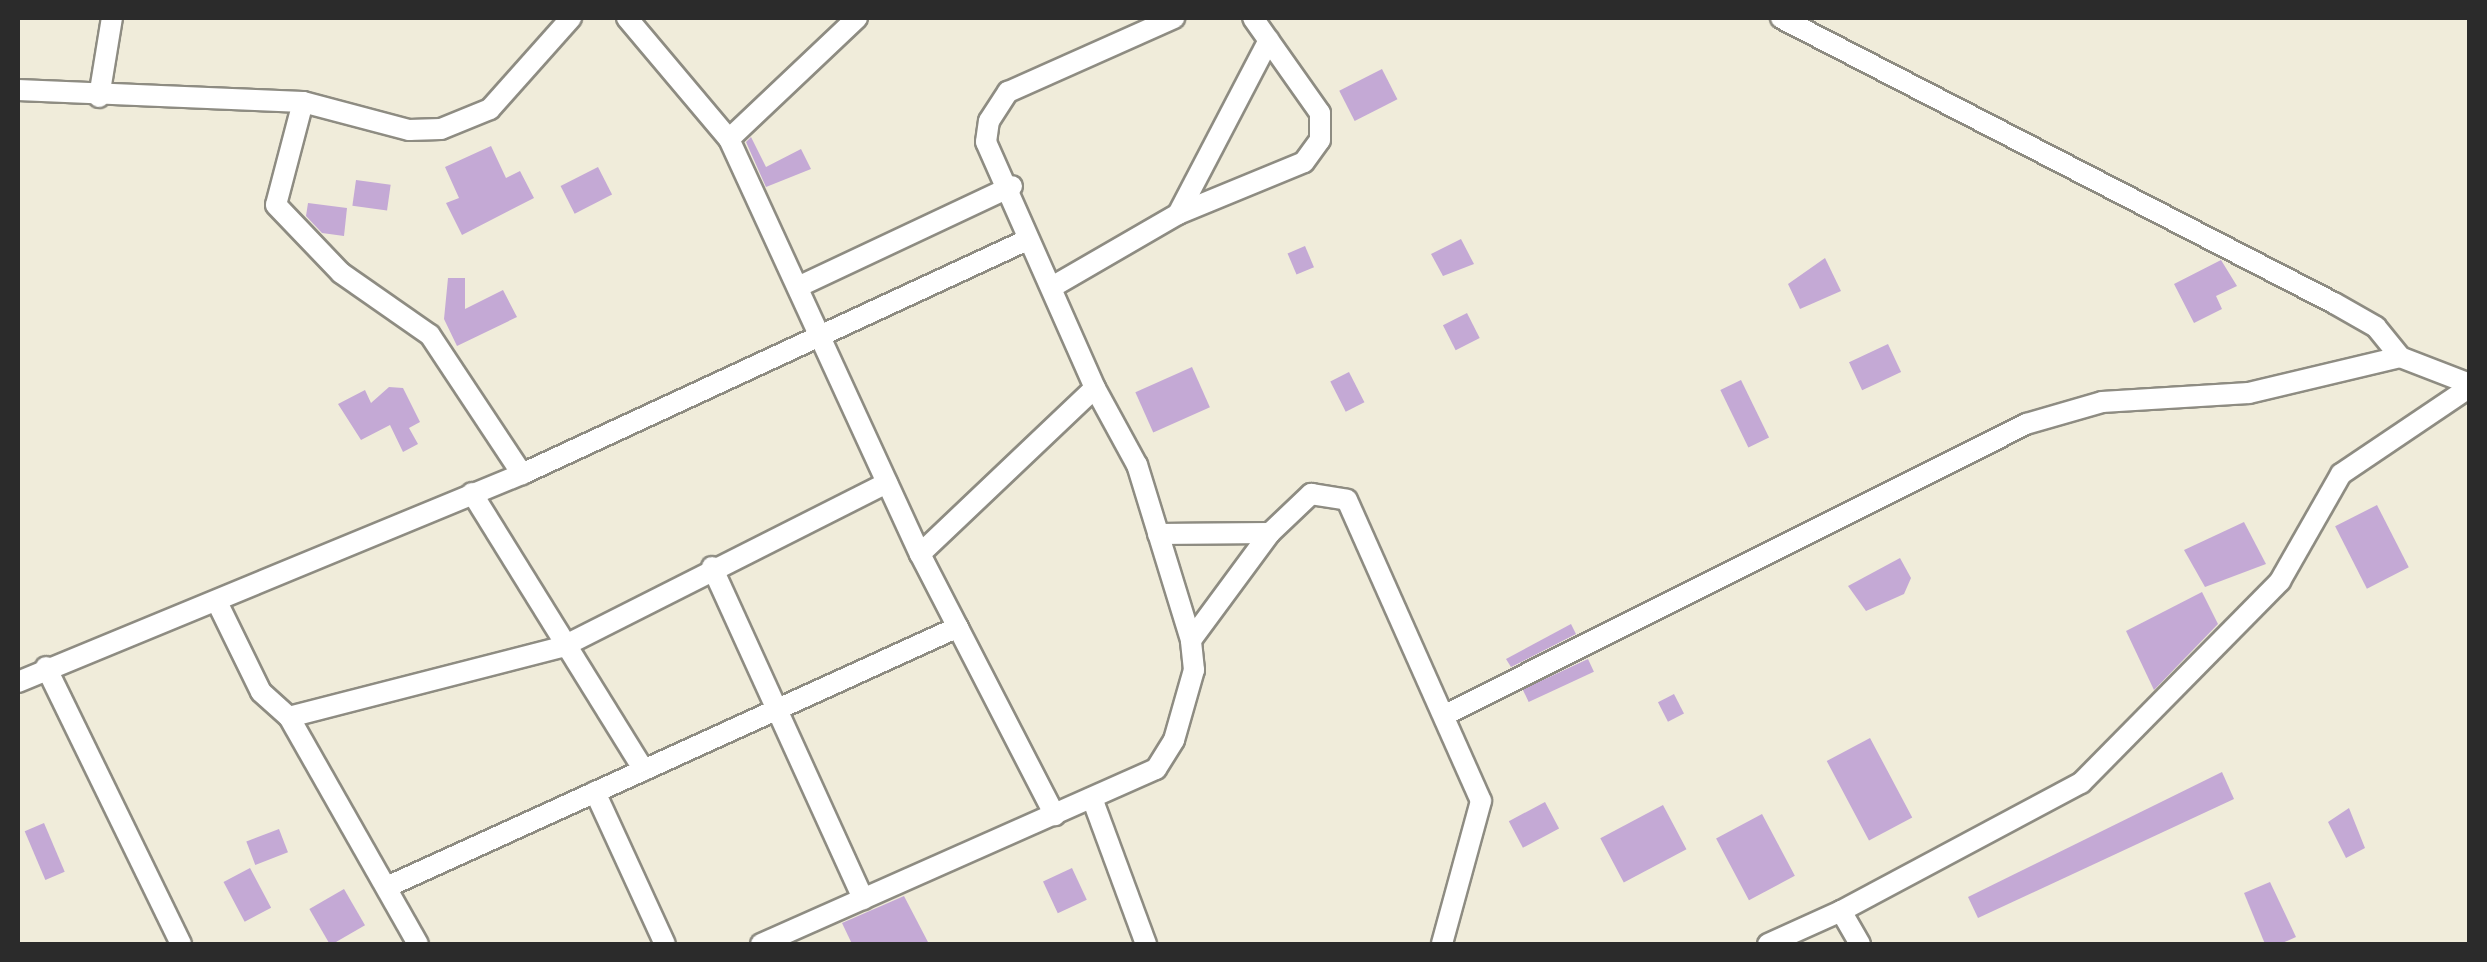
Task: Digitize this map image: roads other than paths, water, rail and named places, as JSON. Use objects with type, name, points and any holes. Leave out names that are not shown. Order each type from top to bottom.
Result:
[{"type":"street","points":[[99,97],[112,18]]},
{"type":"street","points":[[18,90],[99,97],[303,102],[408,130],[441,129],[490,108],[571,18]]},
{"type":"street","points":[[627,18],[729,138],[828,336],[887,484],[920,554],[1055,815]]},
{"type":"street","points":[[729,138],[857,18]]},
{"type":"street","points":[[761,944],[1156,769],[1194,670],[1191,640],[1137,465],[1095,388],[1028,240],[1012,186],[986,142],[1008,92],[1174,18]]},
{"type":"street","points":[[1052,287],[1178,214],[1304,162],[1320,140],[1320,112],[1253,18]]},
{"type":"street","points":[[1781,18],[2376,327],[2400,357],[2470,385]]},
{"type":"street","points":[[1178,214],[1269,40]]},
{"type":"street","points":[[303,102],[276,205],[342,273],[430,335],[522,474]]},
{"type":"street","points":[[802,285],[1012,186]]},
{"type":"street","points":[[18,682],[46,667],[218,602],[522,474],[828,336],[1028,240]]},
{"type":"street","points":[[1447,714],[2026,424],[2102,402],[2249,393],[2400,357]]},
{"type":"street","points":[[1768,944],[1841,911],[2081,783],[2280,581],[2341,474],[2470,385]]},
{"type":"street","points":[[920,554],[1095,388]]},
{"type":"street","points":[[289,717],[562,647],[712,566],[887,484]]},
{"type":"street","points":[[472,493],[562,647],[644,770]]},
{"type":"street","points":[[1191,640],[1270,532],[1311,494],[1346,500],[1447,714],[1481,825],[1442,944]]},
{"type":"street","points":[[1158,534],[1270,532]]},
{"type":"street","points":[[712,566],[864,900]]},
{"type":"street","points":[[218,602],[261,692],[289,717],[389,886],[418,944]]},
{"type":"street","points":[[389,886],[958,626]]},
{"type":"street","points":[[46,667],[181,944]]},
{"type":"street","points":[[595,792],[665,944]]},
{"type":"street","points":[[1092,798],[1146,944]]},
{"type":"street","points":[[1841,911],[1860,944]]}]
